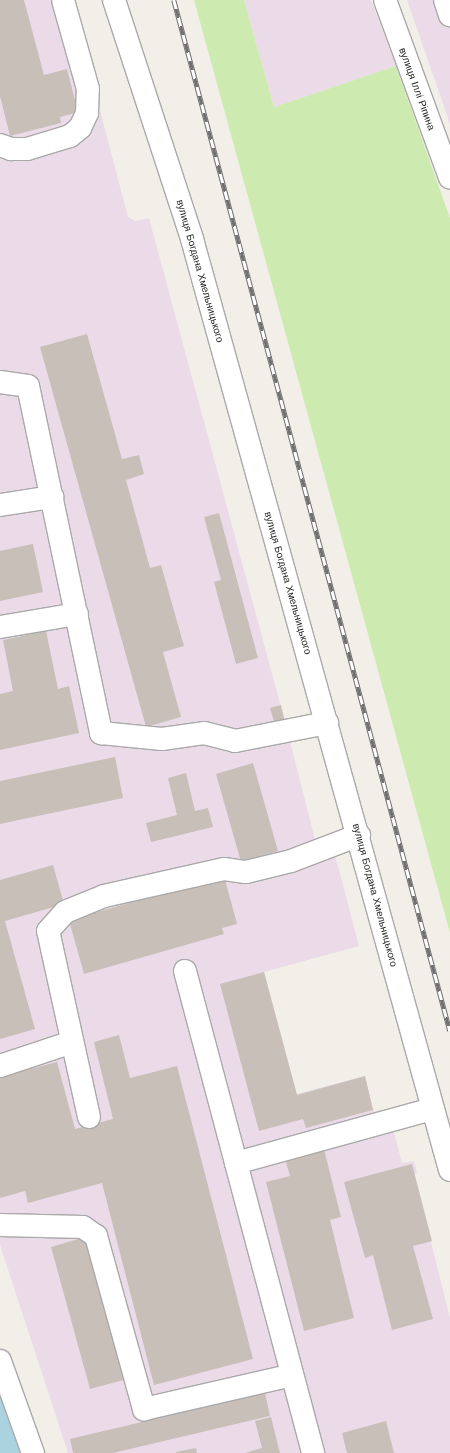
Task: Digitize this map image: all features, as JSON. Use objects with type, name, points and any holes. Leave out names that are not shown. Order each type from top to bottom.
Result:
[{"type":"street","points":[[0,145],[11,149],[27,148],[70,136],[80,128],[87,113],[88,89],[63,0]]},
{"type":"street","name":"вулиця Богдана Хмельницького","points":[[114,0],[192,239],[359,835],[432,1110],[450,1170]]},
{"type":"street","name":"вулиця Іллі Ріпина","points":[[385,0],[450,178]]},
{"type":"street","points":[[445,0],[450,15]]},
{"type":"street","points":[[0,382],[28,386],[101,733],[162,739],[204,733],[235,741],[327,723]]},
{"type":"street","points":[[0,506],[52,497]]},
{"type":"street","points":[[0,627],[77,614]]},
{"type":"street","points":[[89,1117],[48,931],[65,912],[104,896],[224,870],[246,872],[291,861],[359,835]]},
{"type":"street","points":[[185,971],[313,1453]]},
{"type":"street","points":[[0,1066],[72,1042]]},
{"type":"street","points":[[236,1162],[432,1110]]},
{"type":"street","points":[[0,1225],[83,1227],[96,1236],[144,1409],[292,1375]]},
{"type":"street","points":[[0,1361],[33,1453]]},
{"type":"shaded area","points":[[0,0],[71,0],[128,217],[135,221],[149,218],[285,722],[319,855],[334,851],[359,946],[264,972],[297,1094],[365,1076],[374,1112],[388,1109],[402,1163],[414,1161],[417,1173],[414,1174],[450,1318],[450,1453],[68,1453],[0,1245]]},
{"type":"shaded area","points":[[244,0],[371,0],[396,66],[274,107]]},
{"type":"shaded area","points":[[407,0],[450,0],[450,124]]},
{"type":"green space","points":[[194,0],[244,0],[274,107],[396,66],[450,218],[450,933]]},
{"type":"water","points":[[0,1382],[24,1453],[0,1453]]},
{"type":"building","points":[[0,0],[24,0],[44,75],[67,69],[78,112],[60,117],[61,123],[10,136],[0,96]]},
{"type":"building","points":[[87,334],[122,459],[139,455],[144,474],[126,480],[150,568],[161,565],[184,646],[163,652],[181,717],[146,727],[40,347]]},
{"type":"building","points":[[219,513],[258,658],[236,664],[214,582],[221,580],[204,517]]},
{"type":"building","points":[[33,544],[43,592],[0,601],[0,551]]},
{"type":"building","points":[[46,631],[58,689],[69,686],[79,733],[0,750],[0,694],[13,691],[3,640]]},
{"type":"building","points":[[281,705],[285,722],[275,725],[270,708]]},
{"type":"building","points":[[115,757],[123,798],[0,824],[0,781]]},
{"type":"building","points":[[253,763],[278,851],[241,862],[216,774]]},
{"type":"building","points":[[186,773],[195,811],[208,808],[213,827],[151,842],[146,823],[177,815],[168,778]]},
{"type":"building","points":[[53,865],[64,904],[5,921],[35,1029],[0,1039],[0,880]]},
{"type":"building","points":[[224,876],[237,924],[222,928],[224,934],[84,974],[69,920]]},
{"type":"building","points":[[264,972],[297,1095],[365,1076],[373,1110],[306,1128],[303,1119],[259,1131],[220,984]]},
{"type":"building","points":[[119,1035],[130,1078],[177,1066],[253,1359],[154,1385],[102,1183],[28,1203],[25,1191],[0,1198],[0,1077],[57,1062],[75,1129],[113,1119],[94,1042]]},
{"type":"building","points":[[324,1149],[341,1217],[330,1220],[354,1318],[304,1331],[266,1182],[290,1176],[285,1159]]},
{"type":"building","points":[[412,1164],[432,1241],[413,1246],[433,1319],[392,1330],[373,1255],[365,1258],[344,1182]]},
{"type":"building","points":[[88,1236],[127,1379],[90,1389],[51,1247]]},
{"type":"building","points":[[265,1393],[270,1416],[113,1453],[73,1453],[70,1439]]},
{"type":"building","points":[[271,1417],[280,1453],[245,1453],[262,1448],[255,1421]]},
{"type":"building","points":[[386,1421],[394,1453],[347,1453],[342,1433]]},
{"type":"building","points":[[196,1448],[197,1453],[176,1453],[176,1452]]},
{"type":"railway","points":[[174,0],[450,1031]]}]
